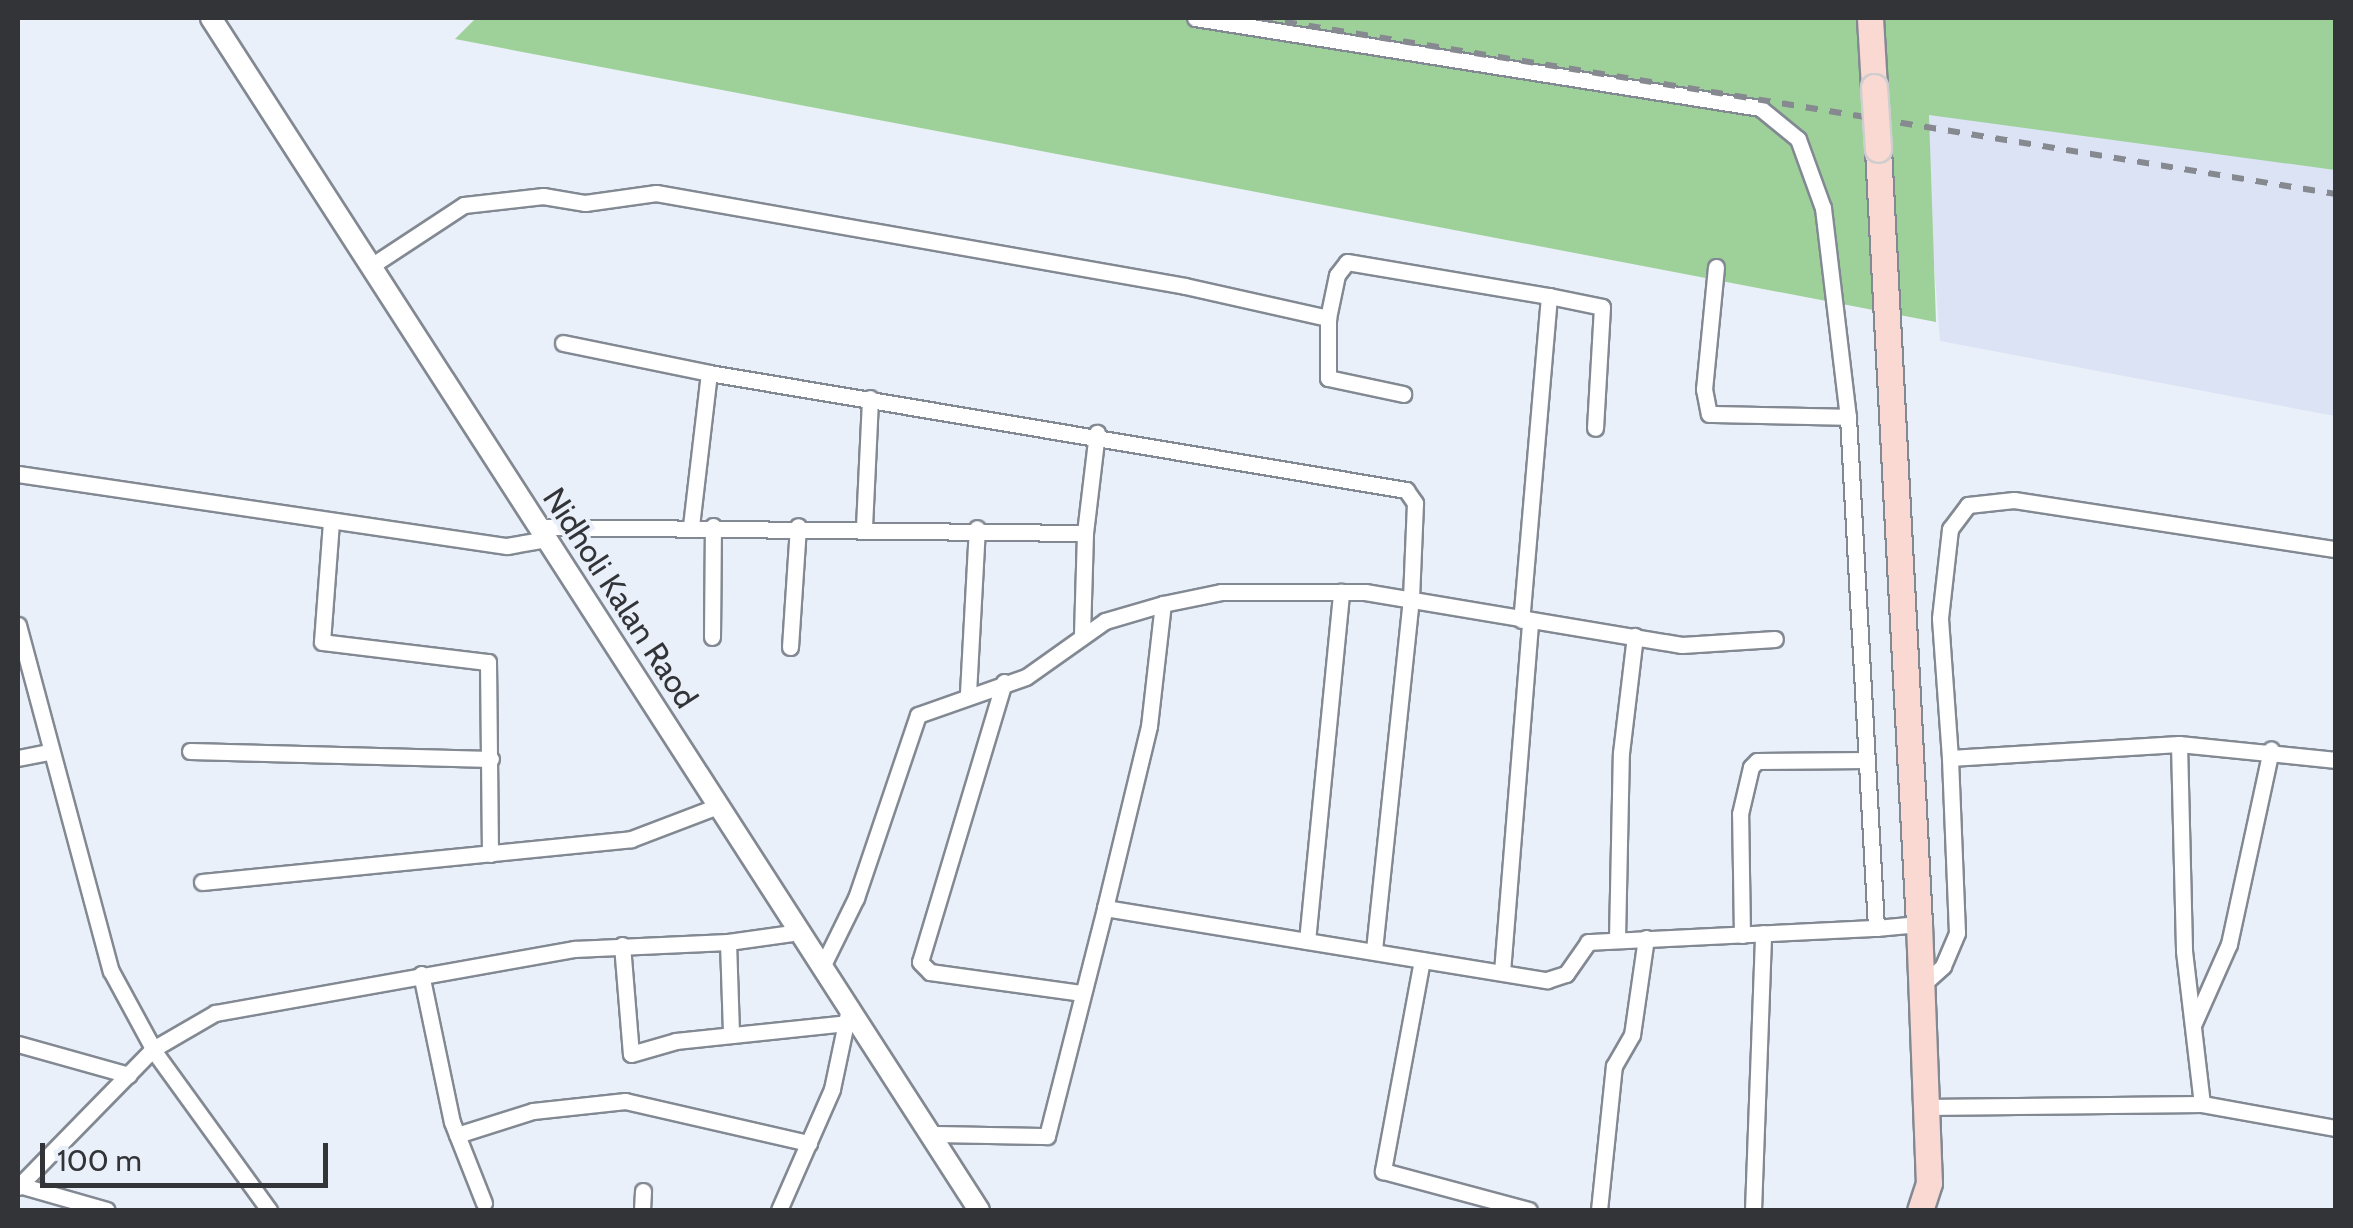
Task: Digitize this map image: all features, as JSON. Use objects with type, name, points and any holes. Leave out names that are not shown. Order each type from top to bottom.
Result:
[{"type":"main road","points":[[1870,18],[1918,924],[1928,1183],[1920,1210]]},
{"type":"main road","points":[[1928,1183],[1940,1210]]},
{"type":"street","points":[[1194,18],[1760,108],[1779,120],[1810,159],[1823,208],[1848,417],[1876,928]]},
{"type":"street","name":"Nidholi Kalan Raod","points":[[215,19],[822,967],[848,1016],[980,1210]]},
{"type":"street","points":[[371,266],[464,205],[542,196],[584,203],[656,193],[1091,268],[1328,318]]},
{"type":"street","points":[[1403,394],[1328,378],[1328,318],[1337,276],[1348,262],[1602,307],[1595,428]]},
{"type":"street","points":[[1716,267],[1704,388],[1710,414],[1848,417]]},
{"type":"street","points":[[1502,972],[1549,296]]},
{"type":"street","points":[[563,344],[708,373],[1096,434],[1406,490],[1414,503],[1411,598],[1374,950]]},
{"type":"street","points":[[691,526],[708,373]]},
{"type":"street","points":[[864,526],[870,398]]},
{"type":"street","points":[[1082,634],[1086,532],[1096,434]]},
{"type":"street","points":[[18,474],[507,546],[542,533],[691,526],[1086,532]]},
{"type":"street","points":[[1920,987],[1942,966],[1957,932],[1940,618],[1950,528],[1968,505],[2014,500],[2336,550]]},
{"type":"street","points":[[332,522],[322,642],[484,658],[491,758],[490,854]]},
{"type":"street","points":[[712,638],[714,526]]},
{"type":"street","points":[[790,646],[798,526]]},
{"type":"street","points":[[968,693],[977,528]]},
{"type":"street","points":[[822,967],[856,898],[918,714],[968,693],[1026,678],[1082,634],[1163,604],[1221,592],[1341,592],[1411,598],[1682,645],[1776,639]]},
{"type":"street","points":[[1307,941],[1341,592]]},
{"type":"street","points":[[930,1134],[1047,1136],[1149,726],[1163,604]]},
{"type":"street","points":[[18,626],[111,971],[153,1049],[270,1210]]},
{"type":"street","points":[[1617,939],[1622,754],[1635,636]]},
{"type":"street","points":[[1004,682],[920,962],[930,972],[1081,994]]},
{"type":"street","points":[[1950,758],[2180,744],[2271,749],[2336,760]]},
{"type":"street","points":[[2180,744],[2184,951],[2202,1104]]},
{"type":"street","points":[[2193,1024],[2228,944],[2271,749]]},
{"type":"street","points":[[190,750],[491,758]]},
{"type":"street","points":[[18,758],[50,752]]},
{"type":"street","points":[[1742,934],[1740,814],[1751,767],[1757,761],[1866,760]]},
{"type":"street","points":[[202,882],[632,838],[718,806]]},
{"type":"street","points":[[1104,908],[1422,960],[1559,977],[1588,942],[1918,924]]},
{"type":"street","points":[[107,1210],[21,1179],[153,1049],[215,1013],[421,974],[622,945],[728,942],[799,932]]},
{"type":"street","points":[[1752,1210],[1763,933]]},
{"type":"street","points":[[1599,1210],[1614,1066],[1632,1035],[1646,938]]},
{"type":"street","points":[[728,942],[731,1034]]},
{"type":"street","points":[[622,945],[631,1054],[848,1016],[832,1089],[779,1210]]},
{"type":"street","points":[[1422,960],[1384,1171],[1529,1210]]},
{"type":"street","points":[[421,974],[457,1135],[484,1203]]},
{"type":"street","points":[[18,1044],[129,1075]]},
{"type":"street","points":[[457,1135],[533,1111],[626,1101],[809,1143]]},
{"type":"street","points":[[1925,1107],[2202,1104],[2336,1128]]},
{"type":"street","points":[[642,1210],[643,1191]]},
{"type":"shaded area","points":[[1920,80],[2335,140],[2335,416],[1940,341]]},
{"type":"green space","points":[[476,18],[2335,18],[2335,170],[1929,115],[1936,322],[455,39]]},
{"type":"railway","points":[[1261,18],[2336,194]]}]
